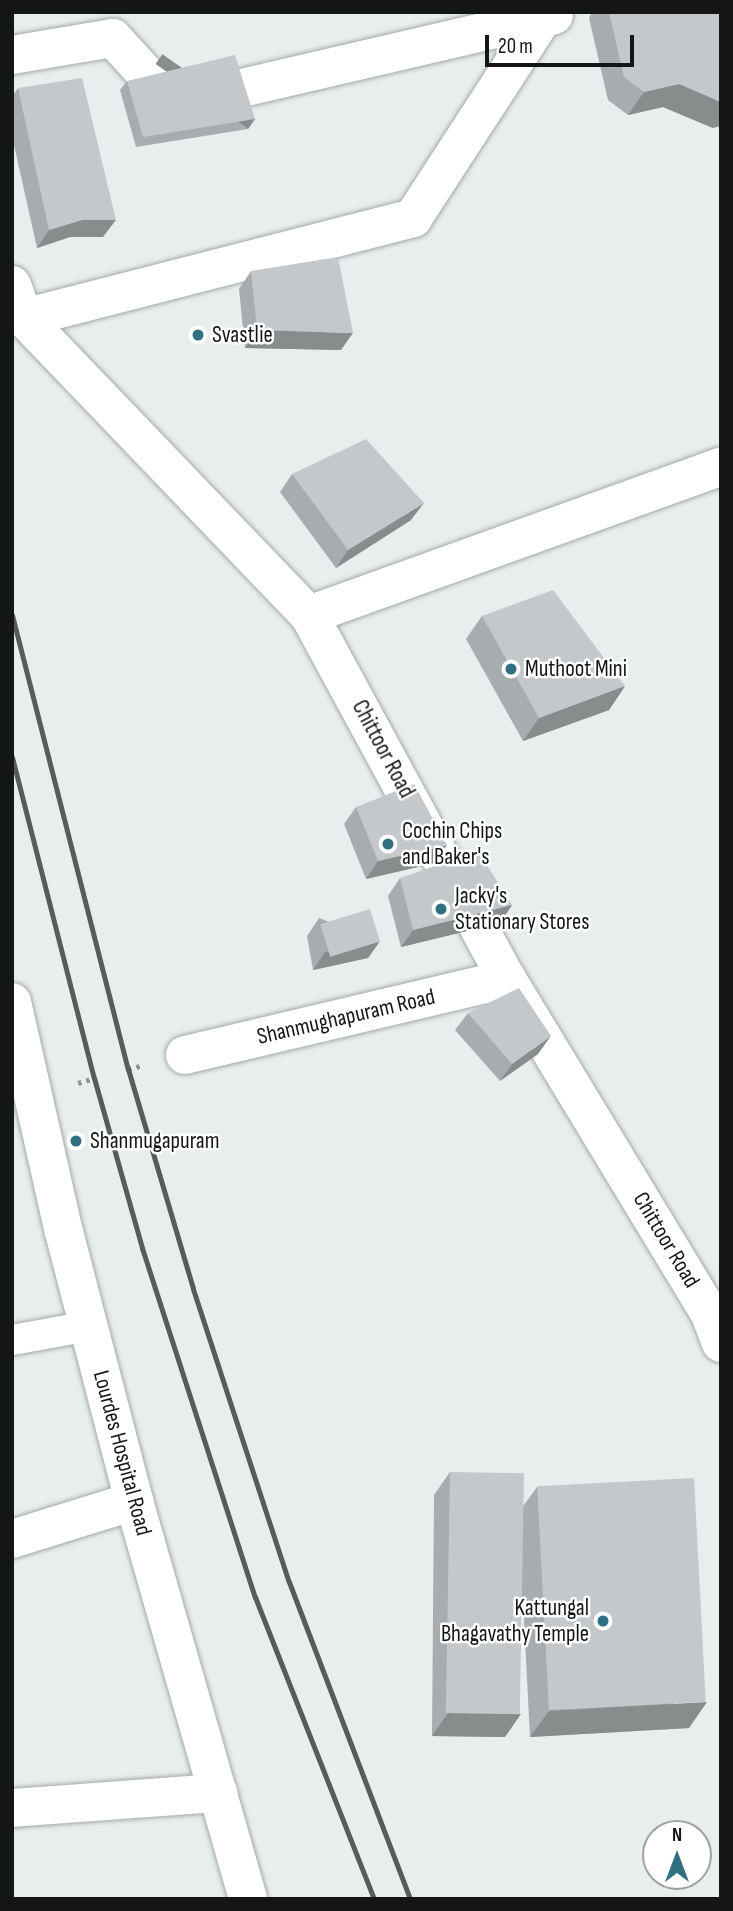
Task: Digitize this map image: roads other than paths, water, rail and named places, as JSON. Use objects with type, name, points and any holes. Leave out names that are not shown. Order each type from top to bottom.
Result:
[{"type":"street","points":[[12,55],[113,38],[173,104],[551,17]]},
{"type":"street","points":[[18,302],[413,218],[551,17]]},
{"type":"street","name":"Chittoor Road","points":[[18,302],[309,615],[507,979],[717,1322]]},
{"type":"street","points":[[309,615],[721,467]]},
{"type":"street","name":"Shanmughapuram Road","points":[[186,1055],[507,979]]},
{"type":"street","name":"Lourdes Hospital Road","points":[[12,1002],[24,1098],[89,1325],[134,1501],[248,1899]]},
{"type":"street","points":[[12,1539],[134,1501]]},
{"type":"street","points":[[12,1808],[218,1793]]},
{"type":"lane","points":[[12,1340],[89,1325]]},
{"type":"railway","points":[[12,615],[128,1069],[193,1289],[289,1582],[410,1899]]},
{"type":"railway","points":[[12,757],[94,1078],[142,1248],[255,1597],[374,1899]]},
{"type":"place","name":"Svastlie","points":[[198,335]]},
{"type":"place","name":"Muthoot Mini","points":[[511,669]]},
{"type":"place","name":"Cochin Chips and Baker's","points":[[388,844]]},
{"type":"place","name":"Jacky's Stationary Stores","points":[[441,909]]},
{"type":"place","name":"Shanmugapuram","points":[[76,1141]]},
{"type":"place","name":"Kattungal Bhagavathy Temple","points":[[603,1621]]}]
